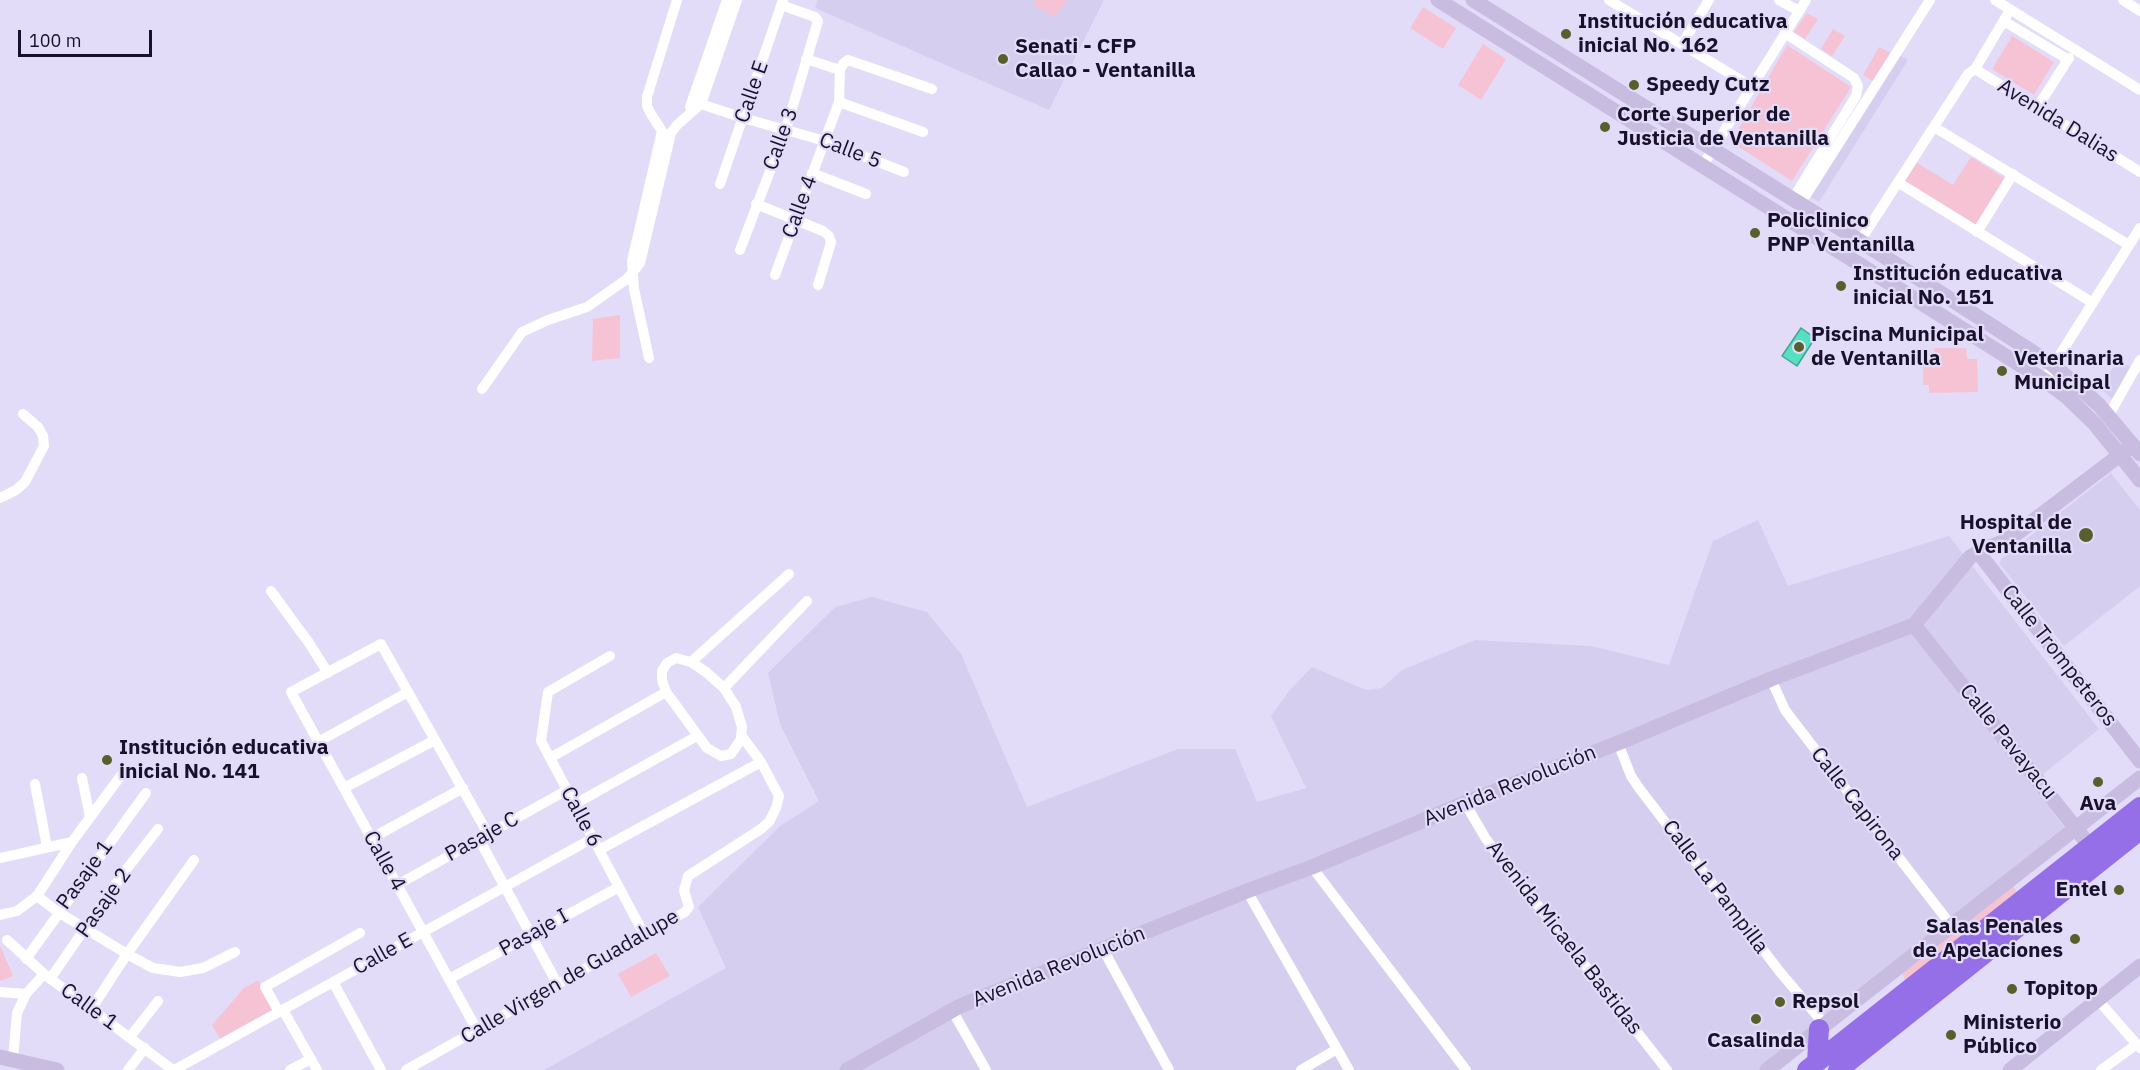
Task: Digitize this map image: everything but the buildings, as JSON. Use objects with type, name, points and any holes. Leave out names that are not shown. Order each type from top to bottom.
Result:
[{"type":"highway","points":[[1838,1070],[2096,853],[2140,807]]},
{"type":"highway","points":[[1812,1066],[2096,853],[2140,830]]},
{"type":"highway","points":[[1812,1066],[1822,1027]]},
{"type":"street","points":[[666,132],[651,114],[647,106],[647,97],[677,0]]},
{"type":"street","points":[[697,103],[727,0]]},
{"type":"street","points":[[649,358],[634,289],[632,261],[666,132],[687,116],[697,103],[737,0]]},
{"type":"street","points":[[1438,0],[2044,380],[2081,409],[2140,480]]},
{"type":"street","points":[[1609,0],[1752,87]]},
{"type":"street","points":[[1682,44],[1709,0]]},
{"type":"street","points":[[1779,0],[1799,11]]},
{"type":"street","points":[[1703,165],[1806,0]]},
{"type":"street","points":[[1799,197],[1930,0]]},
{"type":"street","points":[[1995,0],[2140,90]]},
{"type":"street","name":"Calle 3","points":[[740,250],[786,129],[818,21],[815,17],[782,2]]},
{"type":"street","name":"Calle E","points":[[720,184],[782,2]]},
{"type":"street","points":[[2128,2],[2140,11]]},
{"type":"street","points":[[1484,3],[1582,69],[1713,150],[1799,197],[1860,241],[2053,365],[2080,386],[2109,415],[2137,449],[2120,455],[2005,542],[1978,552],[1962,566],[1914,625]]},
{"type":"street","points":[[1860,241],[1968,74],[1975,69],[2010,10]]},
{"type":"street","points":[[2002,24],[2007,23],[2064,57],[2066,62]]},
{"type":"street","points":[[1785,33],[1854,78],[1858,86],[1856,96],[1799,197]]},
{"type":"street","points":[[2037,108],[2074,50]]},
{"type":"street","points":[[806,59],[840,70],[848,60],[932,89]]},
{"type":"street","points":[[1573,84],[1582,69]]},
{"type":"street","name":"Avenida Dalias","points":[[1975,69],[2140,172]]},
{"type":"street","name":"Calle 4","points":[[775,275],[838,102],[840,70]]},
{"type":"street","points":[[838,102],[923,132]]},
{"type":"street","name":"Calle 5","points":[[697,103],[825,141],[904,172]]},
{"type":"street","points":[[1934,127],[2129,245]]},
{"type":"street","points":[[482,389],[522,332],[548,320],[587,307],[633,273],[640,263],[666,132]]},
{"type":"street","points":[[812,173],[866,194]]},
{"type":"street","points":[[1977,232],[2013,174]]},
{"type":"street","points":[[1899,183],[2092,303]]},
{"type":"street","points":[[756,204],[824,231],[829,236],[831,242],[818,285]]},
{"type":"street","points":[[2044,380],[2140,228]]},
{"type":"street","points":[[2109,415],[2140,360]]},
{"type":"street","points":[[0,498],[16,490],[25,482],[44,446],[43,436],[38,427],[23,414]]},
{"type":"street","name":"Calle Trompeteros","points":[[1978,552],[2140,761]]},
{"type":"street","points":[[692,662],[789,574]]},
{"type":"street","points":[[272,591],[328,673],[381,644],[463,788],[504,887],[558,985]]},
{"type":"street","points":[[724,688],[807,601]]},
{"type":"street","name":"Avenida Revolución","points":[[847,1070],[952,1010],[1312,867],[1771,679],[1914,625]]},
{"type":"street","name":"Calle Pavayacu","points":[[1914,625],[2096,853]]},
{"type":"street","name":"Calle 6","points":[[610,656],[548,692],[541,741],[645,936]]},
{"type":"street","points":[[676,658],[692,662],[724,688],[736,707],[742,727],[741,739],[731,754],[721,756],[707,748],[666,692],[662,671],[667,663],[676,658]]},
{"type":"street","name":"Calle 4","points":[[328,673],[291,692],[477,1030]]},
{"type":"street","name":"Calle Capirona","points":[[1771,679],[1785,710],[1951,925]]},
{"type":"street","points":[[318,742],[408,692]]},
{"type":"street","points":[[550,758],[666,692]]},
{"type":"street","name":"Calle Virgen de Guadalupe","points":[[406,1070],[685,912],[689,907],[684,890],[689,874],[761,829],[773,816],[779,796],[761,762],[741,735]]},
{"type":"street","points":[[575,804],[697,736]]},
{"type":"street","points":[[344,788],[435,740]]},
{"type":"street","name":"Calle La Pampilla","points":[[1618,743],[1631,776],[1639,788],[1822,1027]]},
{"type":"street","points":[[599,850],[761,762]]},
{"type":"street","points":[[0,915],[17,910],[37,896],[72,842],[125,770]]},
{"type":"street","points":[[82,778],[90,817]]},
{"type":"street","points":[[1767,1070],[2140,778]]},
{"type":"street","points":[[35,784],[47,847]]},
{"type":"street","points":[[372,838],[463,788]]},
{"type":"street","name":"Pasaje C","points":[[397,885],[567,790]]},
{"type":"street","name":"Pasaje 1","points":[[26,959],[146,793]]},
{"type":"street","name":"Avenida Micaela Bastidas","points":[[1465,803],[1486,839],[1666,1070]]},
{"type":"street","name":"Pasaje 2","points":[[26,994],[47,976],[86,929],[122,875],[158,829]]},
{"type":"street","name":"Calle E","points":[[174,1070],[593,838]]},
{"type":"street","points":[[0,856],[72,842]]},
{"type":"street","points":[[93,1008],[127,954],[194,860]]},
{"type":"street","points":[[1312,867],[1466,1070]]},
{"type":"street","name":"Pasaje I","points":[[449,979],[619,887]]},
{"type":"street","points":[[1247,891],[1349,1070]]},
{"type":"street","points":[[37,896],[58,912],[153,968],[180,972],[203,968],[235,952]]},
{"type":"street","points":[[317,1070],[265,987],[360,933]]},
{"type":"street","name":"Calle 1","points":[[7,940],[47,976],[174,1070]]},
{"type":"street","points":[[1102,949],[1169,1070]]},
{"type":"street","points":[[2010,1070],[2140,966]]},
{"type":"street","points":[[333,982],[381,1070]]},
{"type":"street","points":[[0,992],[26,994],[16,1017],[6,1058],[57,1070]]},
{"type":"street","points":[[2098,1000],[2138,1046],[2101,1070]]},
{"type":"street","points":[[130,1037],[158,1001]]},
{"type":"street","points":[[952,1010],[986,1070]]},
{"type":"street","points":[[128,1070],[145,1048]]},
{"type":"street","points":[[1301,1070],[1337,1049]]},
{"type":"street","points":[[290,1070],[311,1059]]},
{"type":"shaded area","name":"Senati - CFP Callao - Ventanilla","points":[[818,0],[1104,0],[1049,110],[815,8]]},
{"type":"shaded area","points":[[1036,0],[1067,0],[1055,17],[1033,5]]},
{"type":"shaded area","points":[[1423,7],[1456,28],[1443,49],[1410,28]]},
{"type":"shaded area","points":[[1807,13],[1818,19],[1805,39],[1794,32]]},
{"type":"shaded area","points":[[1833,29],[1845,36],[1832,56],[1821,49]]},
{"type":"shaded area","points":[[2012,36],[2054,62],[2034,95],[1992,69]]},
{"type":"shaded area","points":[[1483,44],[1506,59],[1481,100],[1458,85]]},
{"type":"shaded area","points":[[1787,45],[1851,87],[1792,181],[1731,142]]},
{"type":"shaded area","points":[[1879,47],[1895,55],[1877,84],[1863,75]]},
{"type":"shaded area","points":[[1896,53],[1908,60],[1819,202],[1806,195]]},
{"type":"shaded area","points":[[1971,157],[2006,179],[1976,227],[1904,182],[1916,162],[1953,185]]},
{"type":"shaded area","points":[[620,315],[620,358],[592,361],[593,319]]},
{"type":"shaded area","name":"Piscina Municipal de Ventanilla","points":[[1801,328],[1815,338],[1797,366],[1782,356]]},
{"type":"shaded area","points":[[1934,348],[1966,348],[1967,359],[1977,359],[1978,392],[1929,393],[1929,385],[1923,385],[1923,366],[1926,360],[1934,360]]},
{"type":"shaded area","points":[[2118,359],[2132,368],[2115,397],[2111,398],[2100,388]]},
{"type":"shaded area","name":"Hospital de Ventanilla","points":[[2111,473],[2140,510],[2140,586],[2064,646],[2000,564],[2001,559]]},
{"type":"shaded area","points":[[1758,520],[1788,586],[1949,536],[2099,729],[2031,784],[2073,839],[1780,1070],[544,1070],[726,968],[698,907],[780,826],[819,801],[780,724],[768,673],[835,607],[872,597],[927,612],[961,654],[1027,807],[1178,749],[1235,749],[1257,802],[1306,788],[1271,716],[1289,691],[1312,667],[1366,690],[1382,688],[1402,670],[1475,640],[1591,646],[1669,665],[1713,541]]},
{"type":"shaded area","points":[[2013,886],[2018,894],[1907,981],[1905,980],[1902,973]]},
{"type":"shaded area","points":[[0,946],[13,976],[0,981]]},
{"type":"shaded area","points":[[656,953],[670,976],[631,997],[618,974]]},
{"type":"shaded area","points":[[258,980],[274,1009],[220,1039],[212,1025],[244,988]]},
{"type":"place","name":"Institución educativa inicial No. 162","points":[[1566,34]]},
{"type":"place","name":"Senati - CFP Callao - Ventanilla","points":[[1003,59]]},
{"type":"place","name":"Speedy Cutz","points":[[1634,85]]},
{"type":"place","name":"Corte Superior de Justicia de Ventanilla","points":[[1605,127]]},
{"type":"place","name":"Policlinico PNP Ventanilla","points":[[1755,233]]},
{"type":"place","name":"Institución educativa inicial No. 151","points":[[1841,286]]},
{"type":"place","name":"Piscina Municipal de Ventanilla","points":[[1799,347]]},
{"type":"place","name":"Veterinaria Municipal","points":[[2002,371]]},
{"type":"place","name":"Hospital de Ventanilla","points":[[2086,535]]},
{"type":"place","name":"Institución educativa inicial No. 141","points":[[107,760]]},
{"type":"place","name":"Ava","points":[[2098,782]]},
{"type":"place","name":"Entel","points":[[2119,890]]},
{"type":"place","name":"Salas Penales de Apelaciones","points":[[2075,939]]},
{"type":"place","name":"Topitop","points":[[2012,989]]},
{"type":"place","name":"Repsol","points":[[1780,1002]]},
{"type":"place","name":"Casalinda","points":[[1756,1019]]},
{"type":"place","name":"Ministerio Público","points":[[1951,1035]]}]
